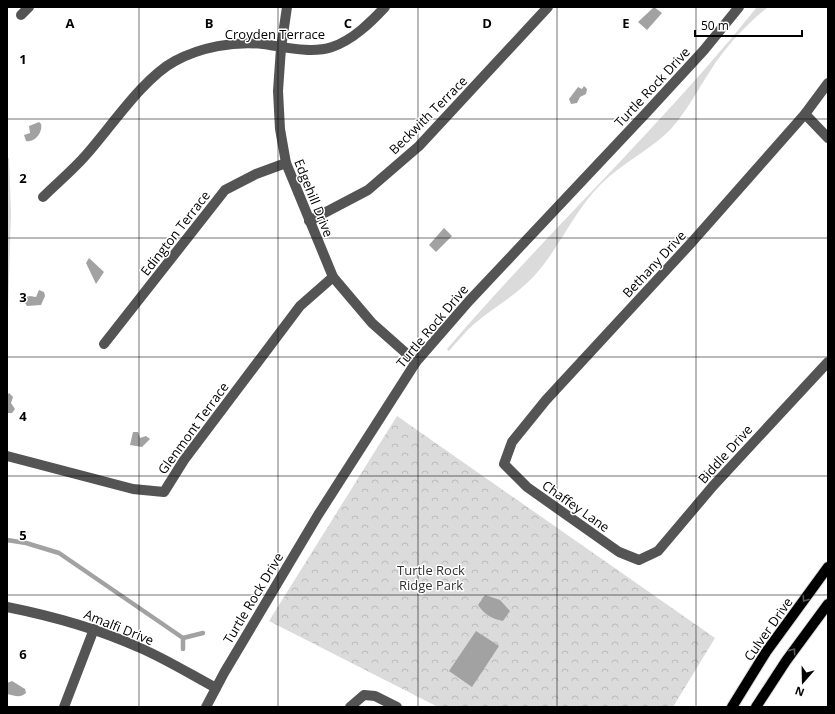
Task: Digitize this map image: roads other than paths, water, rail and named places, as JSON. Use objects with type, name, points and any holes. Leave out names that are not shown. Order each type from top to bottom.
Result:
[{"type":"main road","name":"Culver Drive","points":[[732,707],[766,652],[828,567]]},
{"type":"main road","points":[[756,707],[786,661],[828,604]]},
{"type":"street","points":[[21,15],[29,7]]},
{"type":"street","name":"Edgehill Drive","points":[[287,7],[281,48],[278,91],[280,129],[286,163],[333,277],[372,323],[416,362]]},
{"type":"street","name":"Croyden Terrace","points":[[43,197],[85,157],[153,76],[175,61],[205,49],[236,44],[262,44],[281,48],[306,50],[332,47],[351,38],[385,7]]},
{"type":"street","name":"Beckwith Terrace","points":[[309,221],[368,190],[419,146],[548,7]]},
{"type":"street","name":"Turtle Rock Drive","points":[[206,707],[318,515],[416,362],[469,301],[704,50],[739,7]]},
{"type":"street","name":"Bethany Drive","points":[[504,464],[512,442],[546,400],[692,242],[805,114],[828,83]]},
{"type":"street","points":[[805,114],[828,138]]},
{"type":"street","name":"Edington Terrace","points":[[104,344],[225,190],[256,174],[286,163]]},
{"type":"street","name":"Glenmont Terrace","points":[[7,456],[133,489],[164,492],[184,460],[300,306],[333,277]]},
{"type":"street","name":"Biddle Drive","points":[[639,560],[658,551],[713,486],[828,362]]},
{"type":"street","name":"Chaffey Lane","points":[[504,464],[527,487],[619,552],[639,560]]},
{"type":"street","name":"Amalfi Drive","points":[[7,607],[51,616],[94,629],[138,647],[216,688]]},
{"type":"street","points":[[64,707],[94,629]]},
{"type":"street","points":[[350,707],[364,695],[375,696],[397,707]]},
{"type":"waterway","points":[[7,540],[26,543],[59,553],[183,638],[183,649]]},
{"type":"waterway","points":[[183,638],[203,633]]},
{"type":"park label","name":"Turtle Rock Ridge Park","points":[[431,578]]}]
